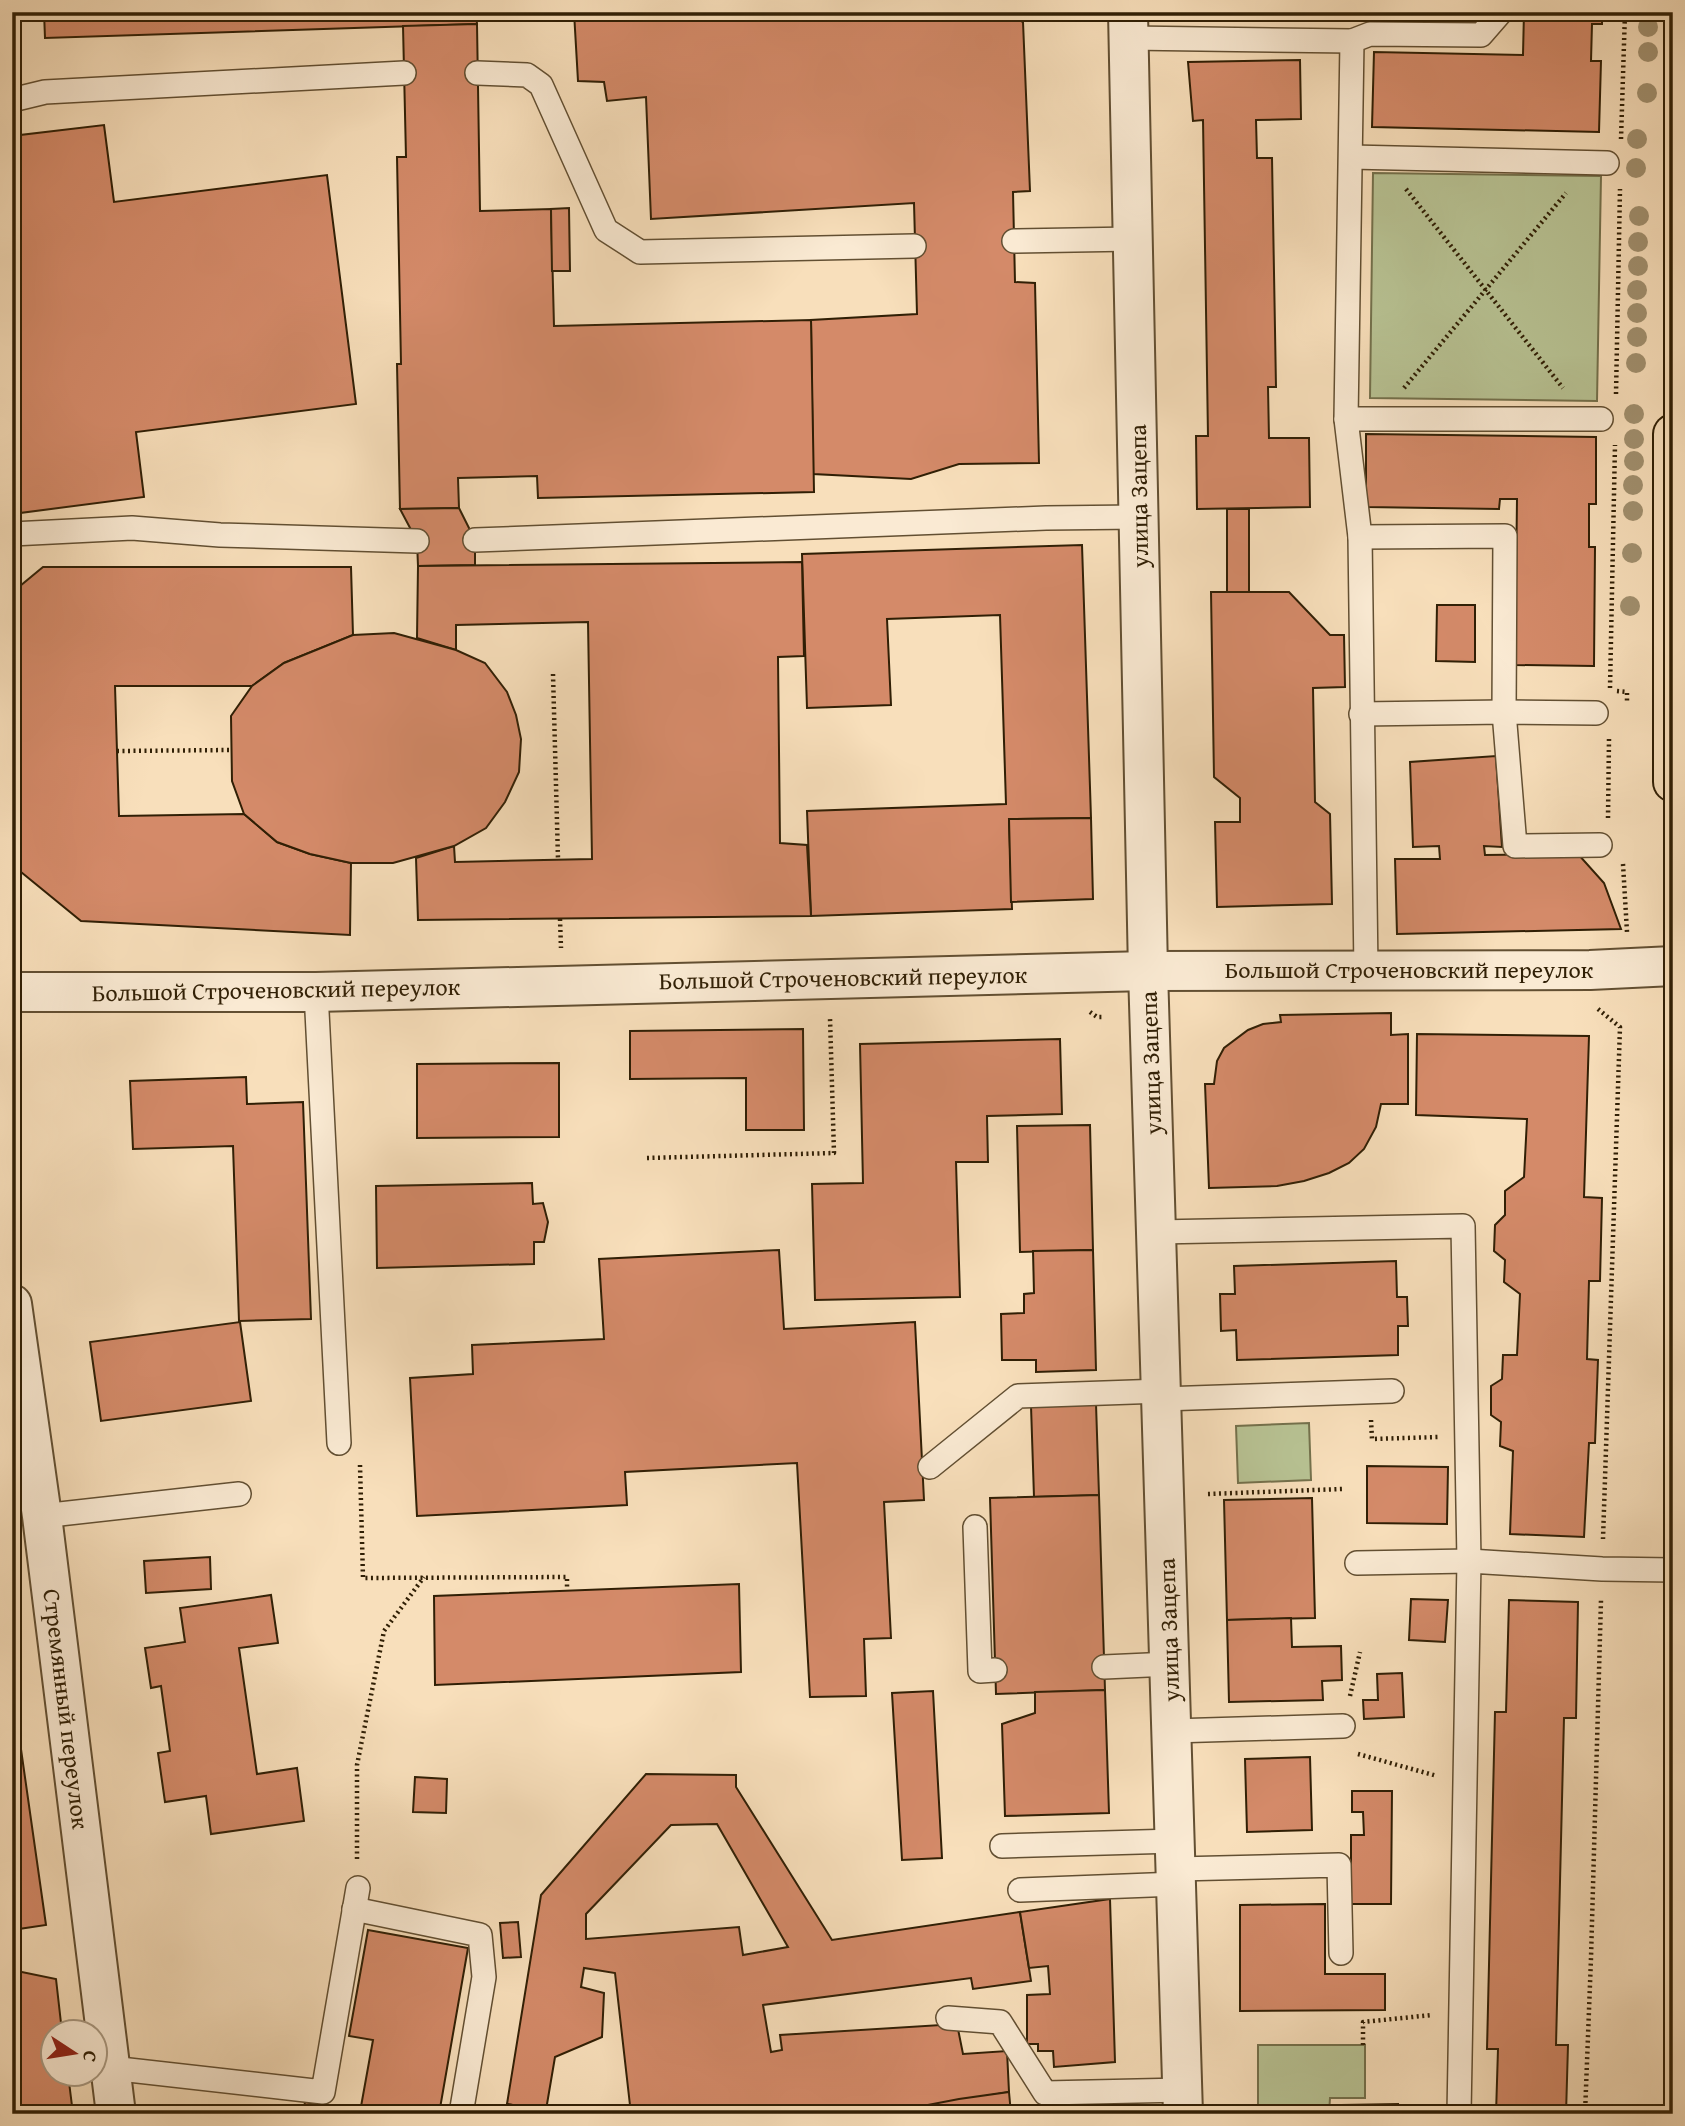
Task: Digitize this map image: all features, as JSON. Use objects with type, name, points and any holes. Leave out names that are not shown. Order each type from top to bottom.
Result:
[{"type":"main road","points":[[1673,434],[1673,782]]},
{"type":"street","name":"улица Зацепа","points":[[1129,25],[1148,971],[1183,2102]]},
{"type":"street","name":"Большой Строченовский переулок","points":[[12,992],[316,992],[1148,971],[1590,971],[1673,966]]},
{"type":"street","name":"Стремянный переулок","points":[[12,1304],[42,1516],[116,2114]]},
{"type":"lane","points":[[1129,25],[1352,41],[1370,34],[1481,36],[1500,12]]},
{"type":"lane","points":[[1352,41],[1346,419],[1360,537],[1366,970]]},
{"type":"lane","points":[[12,100],[44,92],[404,73]]},
{"type":"lane","points":[[477,74],[527,75],[541,85],[606,230],[640,252],[914,246]]},
{"type":"lane","points":[[1351,157],[1599,163]]},
{"type":"lane","points":[[1014,241],[1133,239]]},
{"type":"lane","points":[[1346,419],[1594,419]]},
{"type":"lane","points":[[475,540],[1139,517]]},
{"type":"lane","points":[[12,534],[132,528],[220,535],[417,541]]},
{"type":"lane","points":[[1360,537],[1505,536],[1504,712],[1515,846],[1600,845]]},
{"type":"lane","points":[[1361,714],[1597,713]]},
{"type":"lane","points":[[316,992],[339,1443]]},
{"type":"lane","points":[[1157,1232],[1463,1226],[1469,1561],[1459,2114]]},
{"type":"lane","points":[[930,1467],[1018,1396],[1381,1391]]},
{"type":"lane","points":[[42,1516],[239,1494]]},
{"type":"lane","points":[[975,1527],[980,1671],[995,1670]]},
{"type":"lane","points":[[1357,1563],[1469,1561],[1602,1569],[1673,1570]]},
{"type":"lane","points":[[1104,1667],[1170,1664]]},
{"type":"lane","points":[[1172,1731],[1343,1726]]},
{"type":"lane","points":[[1002,1846],[1176,1864],[1339,1865],[1341,1952]]},
{"type":"lane","points":[[1020,1890],[1176,1864]]},
{"type":"lane","points":[[111,2068],[323,2092],[356,1898],[480,1935],[484,1977],[461,2114]]},
{"type":"lane","points":[[948,2018],[1000,2022],[1045,2094],[1183,2102]]},
{"type":"path","points":[[1381,157],[1485,290],[1594,419]]},
{"type":"path","points":[[1378,419],[1485,290],[1599,163]]},
{"type":"path","points":[[553,674],[558,859]]},
{"type":"path","points":[[117,751],[232,750]]},
{"type":"path","points":[[1623,861],[1627,936]]},
{"type":"path","points":[[560,919],[561,956]]},
{"type":"path","points":[[647,1158],[834,1153],[830,1017]]},
{"type":"path","points":[[1381,1391],[1372,1439],[1467,1436]]},
{"type":"path","points":[[360,1458],[363,1578],[567,1577],[567,1591]]},
{"type":"path","points":[[1208,1494],[1342,1489]]},
{"type":"path","points":[[356,1898],[356,1765],[384,1631],[424,1577]]},
{"type":"path","points":[[1360,1652],[1343,1726],[1344,1750],[1465,1784]]},
{"type":"path","points":[[1363,2045],[1363,2022],[1461,2012]]},
{"type":"green space","points":[[1373,173],[1601,176],[1597,401],[1370,398]]},
{"type":"green space","points":[[1309,1423],[1311,1480],[1238,1483],[1236,1426]]},
{"type":"green space","points":[[1258,2045],[1365,2045],[1365,2098],[1330,2098],[1329,2114],[1258,2114]]},
{"type":"building","points":[[44,12],[476,12],[477,24],[45,38]]},
{"type":"building","points":[[574,12],[1004,12],[1023,22],[1030,191],[1013,192],[1015,282],[1035,283],[1039,463],[959,464],[911,479],[813,474],[811,320],[917,314],[914,203],[651,219],[646,97],[607,101],[604,82],[578,81]]},
{"type":"building","points":[[1524,12],[1602,12],[1602,24],[1592,24],[1591,61],[1601,61],[1599,132],[1372,127],[1374,52],[1523,55]]},
{"type":"building","points":[[477,24],[480,211],[551,209],[554,326],[811,320],[814,492],[538,498],[537,476],[458,478],[459,508],[400,509],[397,364],[401,364],[397,157],[406,157],[403,26]]},
{"type":"building","points":[[1300,60],[1301,119],[1256,120],[1257,158],[1272,158],[1276,387],[1268,387],[1269,438],[1309,438],[1310,507],[1197,509],[1196,436],[1208,436],[1203,120],[1193,121],[1188,62]]},
{"type":"building","points":[[104,125],[114,202],[327,175],[356,404],[136,432],[144,497],[12,514],[12,136]]},
{"type":"building","points":[[569,208],[570,271],[552,271],[551,209]]},
{"type":"building","points":[[1366,434],[1596,437],[1596,504],[1589,504],[1589,547],[1595,547],[1594,666],[1515,665],[1517,499],[1500,499],[1499,509],[1366,507]]},
{"type":"building","points":[[459,508],[475,540],[475,565],[418,566],[417,541],[400,509]]},
{"type":"building","points":[[1227,509],[1249,509],[1249,592],[1227,592]]},
{"type":"building","points":[[12,545],[15,545],[18,578],[12,579]]},
{"type":"building","points":[[1082,545],[1091,818],[1009,819],[1012,909],[811,916],[807,811],[1006,804],[1000,615],[887,619],[891,705],[807,708],[802,554]]},
{"type":"building","points":[[802,562],[804,656],[778,657],[780,843],[807,845],[811,916],[418,920],[416,858],[454,846],[455,862],[592,859],[588,622],[456,625],[456,650],[417,638],[418,566]]},
{"type":"building","points":[[43,567],[351,567],[353,635],[284,663],[252,686],[115,686],[119,816],[244,814],[277,842],[310,854],[351,863],[350,935],[81,921],[21,872],[12,804],[14,591]]},
{"type":"building","points":[[1211,592],[1289,592],[1330,635],[1344,635],[1345,687],[1313,688],[1315,802],[1330,814],[1332,904],[1217,907],[1215,822],[1240,822],[1240,798],[1214,777]]},
{"type":"building","points":[[1437,605],[1475,605],[1475,662],[1436,661]]},
{"type":"building","points":[[394,633],[456,650],[485,663],[507,692],[521,739],[519,772],[505,802],[486,828],[454,846],[393,863],[351,863],[310,854],[277,842],[244,814],[232,781],[231,716],[252,686],[284,663],[353,635]]},
{"type":"building","points":[[1496,756],[1502,847],[1484,846],[1485,855],[1578,854],[1604,883],[1621,929],[1397,934],[1395,859],[1440,859],[1439,846],[1413,847],[1410,762]]},
{"type":"building","points":[[1091,818],[1093,899],[1011,902],[1009,819]]},
{"type":"building","points":[[1391,1013],[1391,1035],[1408,1034],[1408,1104],[1381,1104],[1376,1127],[1364,1149],[1349,1163],[1304,1181],[1277,1186],[1209,1188],[1205,1084],[1214,1084],[1217,1061],[1224,1048],[1248,1030],[1263,1024],[1281,1022],[1280,1015]]},
{"type":"building","points":[[803,1029],[804,1130],[746,1130],[746,1078],[630,1079],[630,1031]]},
{"type":"building","points":[[1417,1034],[1589,1036],[1584,1197],[1602,1198],[1600,1281],[1589,1281],[1587,1359],[1598,1360],[1595,1443],[1589,1443],[1584,1537],[1510,1534],[1513,1451],[1500,1446],[1501,1422],[1491,1415],[1491,1386],[1502,1379],[1503,1355],[1517,1355],[1520,1294],[1504,1282],[1505,1260],[1494,1251],[1495,1225],[1505,1215],[1505,1191],[1524,1177],[1527,1119],[1416,1115]]},
{"type":"building","points":[[1060,1039],[1062,1114],[987,1116],[988,1162],[956,1162],[960,1297],[815,1300],[812,1184],[863,1183],[860,1044]]},
{"type":"building","points":[[559,1063],[559,1137],[417,1138],[417,1064]]},
{"type":"building","points":[[246,1077],[247,1104],[303,1102],[311,1319],[239,1321],[233,1146],[133,1149],[130,1081]]},
{"type":"building","points":[[1090,1125],[1093,1250],[1020,1252],[1017,1126]]},
{"type":"building","points":[[532,1183],[533,1204],[543,1203],[548,1222],[544,1242],[534,1242],[534,1264],[377,1268],[376,1186]]},
{"type":"building","points":[[779,1250],[784,1329],[915,1322],[924,1500],[884,1502],[891,1638],[864,1639],[866,1696],[810,1697],[797,1463],[625,1472],[627,1505],[417,1516],[410,1378],[473,1374],[472,1345],[604,1339],[599,1259]]},
{"type":"building","points":[[1093,1250],[1096,1370],[1036,1372],[1036,1360],[1002,1360],[1001,1314],[1024,1313],[1024,1294],[1034,1293],[1033,1251]]},
{"type":"building","points":[[1396,1261],[1397,1297],[1407,1297],[1408,1326],[1398,1326],[1398,1355],[1237,1360],[1236,1330],[1221,1331],[1220,1294],[1235,1294],[1234,1266]]},
{"type":"building","points":[[240,1322],[251,1401],[101,1421],[90,1342]]},
{"type":"building","points":[[1096,1404],[1099,1495],[1034,1497],[1031,1406]]},
{"type":"building","points":[[1367,1466],[1448,1467],[1447,1524],[1367,1523]]},
{"type":"building","points":[[1099,1495],[1105,1690],[996,1694],[990,1498]]},
{"type":"building","points":[[1312,1498],[1315,1618],[1227,1620],[1224,1500]]},
{"type":"building","points":[[210,1557],[211,1589],[146,1593],[144,1561]]},
{"type":"building","points":[[739,1584],[741,1672],[435,1685],[434,1596]]},
{"type":"building","points":[[271,1595],[278,1643],[239,1648],[257,1774],[297,1768],[304,1821],[211,1834],[206,1796],[165,1802],[158,1753],[170,1751],[161,1686],[151,1688],[145,1648],[185,1642],[180,1608]]},
{"type":"building","points":[[1411,1599],[1448,1600],[1445,1642],[1409,1640]]},
{"type":"building","points":[[1509,1600],[1578,1602],[1576,1718],[1564,1718],[1556,2045],[1568,2045],[1566,2114],[1496,2114],[1498,2049],[1487,2049],[1495,1712],[1506,1712]]},
{"type":"building","points":[[1291,1618],[1292,1647],[1341,1646],[1342,1680],[1322,1681],[1323,1700],[1229,1702],[1227,1620]]},
{"type":"building","points":[[1402,1673],[1404,1717],[1364,1719],[1363,1700],[1378,1700],[1377,1674]]},
{"type":"building","points":[[12,1686],[46,1925],[12,1930]]},
{"type":"building","points":[[1105,1690],[1109,1813],[1005,1816],[1002,1724],[1035,1713],[1035,1692]]},
{"type":"building","points":[[933,1691],[942,1858],[902,1860],[892,1693]]},
{"type":"building","points":[[1310,1757],[1312,1830],[1247,1832],[1245,1759]]},
{"type":"building","points":[[646,1774],[736,1775],[736,1787],[832,1940],[1020,1912],[1031,1981],[973,1989],[971,1978],[763,2005],[771,2052],[782,2050],[780,2035],[957,2024],[963,2054],[1007,2051],[1009,2092],[881,2114],[717,2114],[716,2110],[631,2114],[615,1973],[584,1968],[581,1987],[604,1993],[602,2037],[555,2057],[546,2110],[507,2104],[541,1895]],"holes":[[[717,1824],[788,1947],[743,1955],[739,1927],[586,1939],[586,1914],[671,1825]]]},
{"type":"building","points":[[415,1777],[447,1779],[446,1813],[413,1812]]},
{"type":"building","points":[[1352,1791],[1392,1791],[1391,1904],[1351,1904],[1351,1835],[1364,1835],[1363,1812],[1352,1812]]},
{"type":"building","points":[[1110,1899],[1115,2062],[1054,2067],[1053,2051],[1038,2051],[1038,2044],[1027,2044],[1027,1995],[1050,1994],[1048,1966],[1029,1968],[1020,1912]]},
{"type":"building","points":[[1325,1904],[1325,1974],[1385,1974],[1385,2010],[1240,2011],[1240,1905]]},
{"type":"building","points":[[518,1922],[521,1957],[503,1958],[500,1923]]},
{"type":"building","points":[[368,1930],[468,1948],[439,2114],[303,2114],[305,2102],[360,2112],[373,2040],[349,2036]]},
{"type":"building","points":[[12,1970],[56,1979],[60,2018],[38,2018],[38,2088],[70,2088],[73,2114],[12,2114]]},
{"type":"building","points":[[1009,2092],[1011,2114],[881,2114],[959,2099]]},
{"type":"building","points":[[1068,2103],[1119,2111],[1119,2114],[1066,2114]]},
{"type":"building","points":[[507,2104],[546,2110],[545,2114],[506,2114]]},
{"type":"building","points":[[1398,2104],[1398,2114],[1342,2114],[1342,2105]]}]
